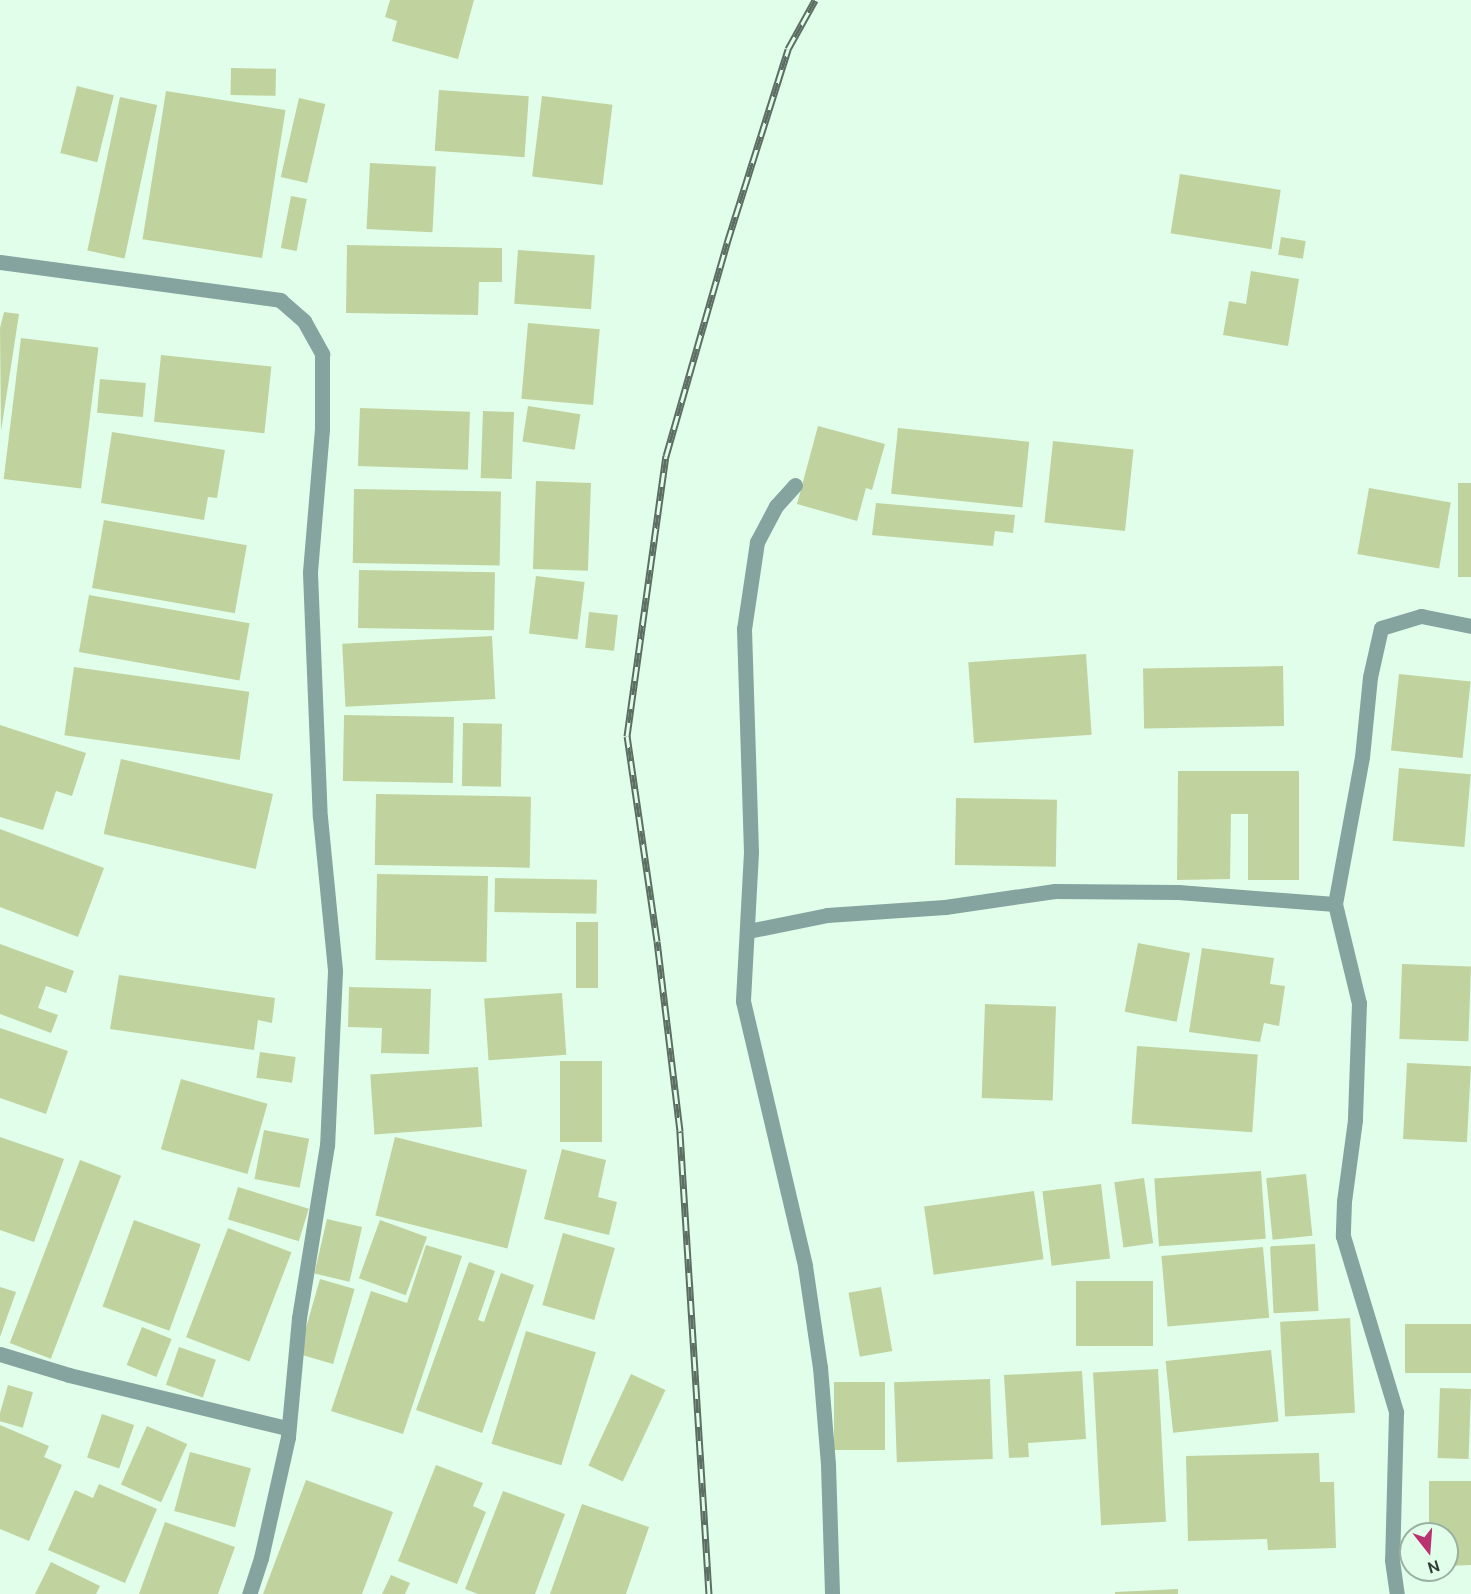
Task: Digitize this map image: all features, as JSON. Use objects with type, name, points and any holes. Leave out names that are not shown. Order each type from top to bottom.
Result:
[{"type":"street","points":[[0,262],[280,300],[304,321],[322,354],[322,429],[310,573],[320,817],[334,970],[327,1145],[299,1318],[287,1428],[288,1437],[261,1558],[249,1594]]},
{"type":"street","points":[[795,485],[776,506],[757,542],[744,629],[751,852],[743,1001],[805,1266],[820,1367],[828,1465],[832,1594]]},
{"type":"street","points":[[1397,1594],[1392,1560],[1396,1412],[1343,1236],[1344,1201],[1355,1120],[1359,1003],[1335,904],[1362,757],[1370,677],[1381,628],[1421,616],[1471,626]]},
{"type":"street","points":[[747,931],[827,915],[945,907],[1055,891],[1178,891],[1335,904]]},
{"type":"street","points":[[0,1354],[69,1375],[287,1428]]},
{"type":"building","points":[[390,0],[474,0],[458,59],[392,41],[397,21],[385,17]]},
{"type":"building","points":[[231,68],[276,69],[276,96],[231,95]]},
{"type":"building","points":[[77,86],[114,95],[97,162],[60,153]]},
{"type":"building","points":[[439,90],[529,96],[525,157],[435,151]]},
{"type":"building","points":[[166,91],[286,110],[262,258],[143,239]]},
{"type":"building","points":[[542,96],[612,105],[603,185],[532,176]]},
{"type":"building","points":[[120,97],[157,105],[125,258],[87,251]]},
{"type":"building","points":[[299,98],[325,104],[307,183],[281,177]]},
{"type":"building","points":[[370,163],[436,166],[432,232],[367,229]]},
{"type":"building","points":[[1180,174],[1281,190],[1271,249],[1171,233]]},
{"type":"building","points":[[291,196],[307,199],[297,251],[281,248]]},
{"type":"building","points":[[1281,237],[1306,241],[1303,259],[1278,255]]},
{"type":"building","points":[[347,245],[502,248],[502,282],[479,282],[478,315],[346,313]]},
{"type":"building","points":[[518,250],[595,255],[591,309],[514,304]]},
{"type":"building","points":[[1251,271],[1299,279],[1288,346],[1223,335],[1229,301],[1246,304]]},
{"type":"building","points":[[4,312],[19,314],[1,431],[0,328]]},
{"type":"building","points":[[528,323],[600,329],[593,405],[521,399]]},
{"type":"building","points":[[21,338],[98,348],[81,488],[4,479]]},
{"type":"building","points":[[161,355],[271,367],[264,433],[154,422]]},
{"type":"building","points":[[100,379],[146,383],[143,417],[97,413]]},
{"type":"building","points":[[528,406],[580,414],[575,450],[522,442]]},
{"type":"building","points":[[360,408],[470,412],[468,470],[358,466]]},
{"type":"building","points":[[483,411],[514,412],[512,479],[481,478]]},
{"type":"building","points":[[818,426],[885,444],[872,490],[866,488],[857,521],[797,504]]},
{"type":"building","points":[[898,428],[1029,442],[1022,507],[891,494]]},
{"type":"building","points":[[112,432],[225,450],[217,498],[208,497],[204,520],[101,503]]},
{"type":"building","points":[[1053,441],[1134,449],[1125,531],[1044,523]]},
{"type":"building","points":[[536,481],[591,483],[588,571],[533,569]]},
{"type":"building","points":[[1458,483],[1471,483],[1471,577],[1458,577]]},
{"type":"building","points":[[1369,488],[1451,502],[1439,568],[1357,554]]},
{"type":"building","points":[[354,489],[501,492],[500,566],[353,563]]},
{"type":"building","points":[[876,503],[1015,515],[1013,533],[995,531],[993,546],[872,535]]},
{"type":"building","points":[[104,520],[247,545],[235,613],[92,588]]},
{"type":"building","points":[[359,570],[495,572],[494,630],[358,628]]},
{"type":"building","points":[[536,576],[585,582],[578,640],[529,634]]},
{"type":"building","points":[[89,595],[250,623],[239,680],[79,652]]},
{"type":"building","points":[[589,612],[618,615],[614,651],[585,648]]},
{"type":"building","points":[[492,636],[495,699],[346,707],[342,644]]},
{"type":"building","points":[[1086,654],[1092,735],[974,743],[968,662]]},
{"type":"building","points":[[1283,666],[1284,726],[1144,728],[1143,668]]},
{"type":"building","points":[[74,667],[249,692],[240,760],[64,735]]},
{"type":"building","points":[[1399,674],[1471,682],[1463,758],[1391,751]]},
{"type":"building","points":[[344,715],[454,717],[453,783],[343,781]]},
{"type":"building","points":[[463,723],[502,724],[501,787],[462,786]]},
{"type":"building","points":[[0,725],[86,753],[72,796],[56,791],[43,830],[0,817]]},
{"type":"building","points":[[121,759],[273,794],[256,869],[104,834]]},
{"type":"building","points":[[1399,768],[1471,774],[1464,847],[1393,841]]},
{"type":"building","points":[[1178,771],[1299,771],[1299,880],[1248,880],[1248,814],[1231,814],[1230,879],[1177,880]]},
{"type":"building","points":[[376,794],[531,797],[530,868],[375,865]]},
{"type":"building","points":[[956,798],[1057,800],[1056,867],[955,865]]},
{"type":"building","points":[[0,829],[104,868],[78,937],[0,907]]},
{"type":"building","points":[[377,874],[488,876],[486,962],[375,960]]},
{"type":"building","points":[[495,878],[597,880],[596,914],[494,912]]},
{"type":"building","points":[[576,922],[598,922],[598,988],[576,988]]},
{"type":"building","points":[[1138,943],[1190,953],[1177,1022],[1125,1012]]},
{"type":"building","points":[[0,944],[74,971],[66,993],[46,986],[38,1008],[58,1015],[51,1033],[0,1014]]},
{"type":"building","points":[[1202,948],[1274,958],[1270,984],[1285,986],[1279,1026],[1264,1023],[1260,1042],[1189,1032]]},
{"type":"building","points":[[1402,964],[1471,966],[1468,1041],[1399,1039]]},
{"type":"building","points":[[119,975],[275,998],[272,1023],[258,1020],[254,1050],[110,1029]]},
{"type":"building","points":[[349,987],[431,989],[429,1054],[381,1053],[382,1028],[348,1027]]},
{"type":"building","points":[[562,993],[566,1055],[489,1060],[484,998]]},
{"type":"building","points":[[985,1004],[1056,1006],[1053,1100],[982,1098]]},
{"type":"building","points":[[0,1028],[68,1051],[46,1114],[0,1098]]},
{"type":"building","points":[[1137,1046],[1258,1054],[1252,1132],[1132,1124]]},
{"type":"building","points":[[260,1052],[296,1057],[292,1083],[256,1078]]},
{"type":"building","points":[[560,1061],[602,1061],[602,1142],[560,1142]]},
{"type":"building","points":[[1407,1063],[1471,1066],[1467,1142],[1403,1139]]},
{"type":"building","points":[[478,1067],[482,1127],[374,1134],[370,1075]]},
{"type":"building","points":[[181,1079],[268,1104],[247,1174],[161,1149]]},
{"type":"building","points":[[264,1130],[309,1139],[300,1188],[254,1179]]},
{"type":"building","points":[[0,1137],[64,1159],[34,1242],[0,1230]]},
{"type":"building","points":[[395,1137],[527,1170],[507,1248],[375,1216]]},
{"type":"building","points":[[562,1149],[606,1160],[598,1197],[617,1202],[609,1235],[544,1219]]},
{"type":"building","points":[[80,1160],[121,1176],[51,1359],[10,1343]]},
{"type":"building","points":[[1261,1171],[1266,1239],[1159,1246],[1154,1178]]},
{"type":"building","points":[[1306,1174],[1312,1236],[1273,1240],[1266,1178]]},
{"type":"building","points":[[1144,1178],[1153,1243],[1123,1248],[1114,1182]]},
{"type":"building","points":[[1101,1184],[1110,1258],[1052,1266],[1042,1191]]},
{"type":"building","points":[[238,1187],[309,1209],[299,1241],[228,1220]]},
{"type":"building","points":[[1034,1191],[1044,1259],[934,1275],[924,1206]]},
{"type":"building","points":[[327,1219],[362,1227],[349,1282],[314,1274]]},
{"type":"building","points":[[134,1220],[201,1244],[169,1331],[103,1306]]},
{"type":"building","points":[[380,1220],[427,1237],[406,1295],[359,1278]]},
{"type":"building","points":[[228,1228],[291,1252],[250,1362],[186,1337]]},
{"type":"building","points":[[563,1233],[615,1248],[594,1320],[542,1305]]},
{"type":"building","points":[[1315,1244],[1319,1311],[1274,1313],[1270,1246]]},
{"type":"building","points":[[426,1245],[462,1256],[403,1434],[331,1411],[371,1291],[407,1303]]},
{"type":"building","points":[[1263,1247],[1269,1318],[1168,1327],[1161,1256]]},
{"type":"building","points":[[469,1262],[495,1271],[478,1320],[484,1322],[501,1273],[534,1285],[482,1433],[416,1410]]},
{"type":"building","points":[[320,1279],[355,1289],[333,1364],[299,1354]]},
{"type":"building","points":[[1076,1281],[1153,1281],[1153,1346],[1076,1346]]},
{"type":"building","points":[[0,1287],[16,1292],[0,1337]]},
{"type":"building","points":[[881,1287],[892,1351],[860,1357],[849,1293]]},
{"type":"building","points":[[1350,1318],[1355,1413],[1285,1417],[1280,1322]]},
{"type":"building","points":[[1405,1324],[1471,1324],[1471,1373],[1405,1373]]},
{"type":"building","points":[[142,1327],[172,1339],[156,1377],[127,1365]]},
{"type":"building","points":[[526,1331],[596,1352],[561,1465],[492,1444]]},
{"type":"building","points":[[179,1347],[216,1360],[203,1398],[166,1385]]},
{"type":"building","points":[[1271,1350],[1279,1422],[1173,1433],[1166,1361]]},
{"type":"building","points":[[1158,1369],[1166,1522],[1101,1525],[1093,1372]]},
{"type":"building","points":[[1082,1371],[1086,1439],[1028,1443],[1029,1457],[1009,1458],[1004,1375]]},
{"type":"building","points":[[631,1374],[665,1390],[623,1482],[588,1466]]},
{"type":"building","points":[[990,1379],[993,1459],[897,1462],[894,1382]]},
{"type":"building","points":[[834,1382],[885,1382],[885,1450],[834,1450]]},
{"type":"building","points":[[8,1385],[33,1392],[23,1428],[0,1421]]},
{"type":"building","points":[[1440,1388],[1471,1389],[1469,1459],[1438,1458]]},
{"type":"building","points":[[102,1414],[134,1425],[119,1469],[87,1457]]},
{"type":"building","points":[[0,1425],[49,1446],[44,1457],[62,1465],[29,1541],[0,1529]]},
{"type":"building","points":[[147,1426],[187,1444],[161,1502],[121,1484]]},
{"type":"building","points":[[190,1452],[251,1468],[235,1527],[174,1511]]},
{"type":"building","points":[[1319,1453],[1320,1482],[1334,1482],[1336,1548],[1268,1550],[1267,1539],[1188,1541],[1186,1456]]},
{"type":"building","points":[[436,1465],[483,1483],[473,1506],[486,1512],[457,1584],[398,1561]]},
{"type":"building","points":[[306,1480],[393,1512],[362,1594],[263,1594]]},
{"type":"building","points":[[1429,1481],[1471,1481],[1471,1565],[1459,1566],[1459,1522],[1429,1522]]},
{"type":"building","points":[[99,1484],[157,1509],[125,1583],[48,1550],[75,1490],[93,1498]]},
{"type":"building","points":[[503,1491],[565,1514],[535,1594],[478,1594],[465,1589]]},
{"type":"building","points":[[582,1504],[649,1527],[626,1594],[550,1594]]},
{"type":"building","points":[[165,1522],[235,1547],[218,1594],[139,1594]]},
{"type":"building","points":[[51,1562],[100,1586],[96,1594],[35,1594]]},
{"type":"building","points":[[391,1575],[410,1583],[405,1594],[382,1594]]},
{"type":"building","points":[[1178,1589],[1178,1594],[1115,1594],[1115,1592]]},
{"type":"railway","points":[[709,1594],[680,1131],[657,941],[627,736],[666,456],[727,243],[788,49],[815,0]]}]
